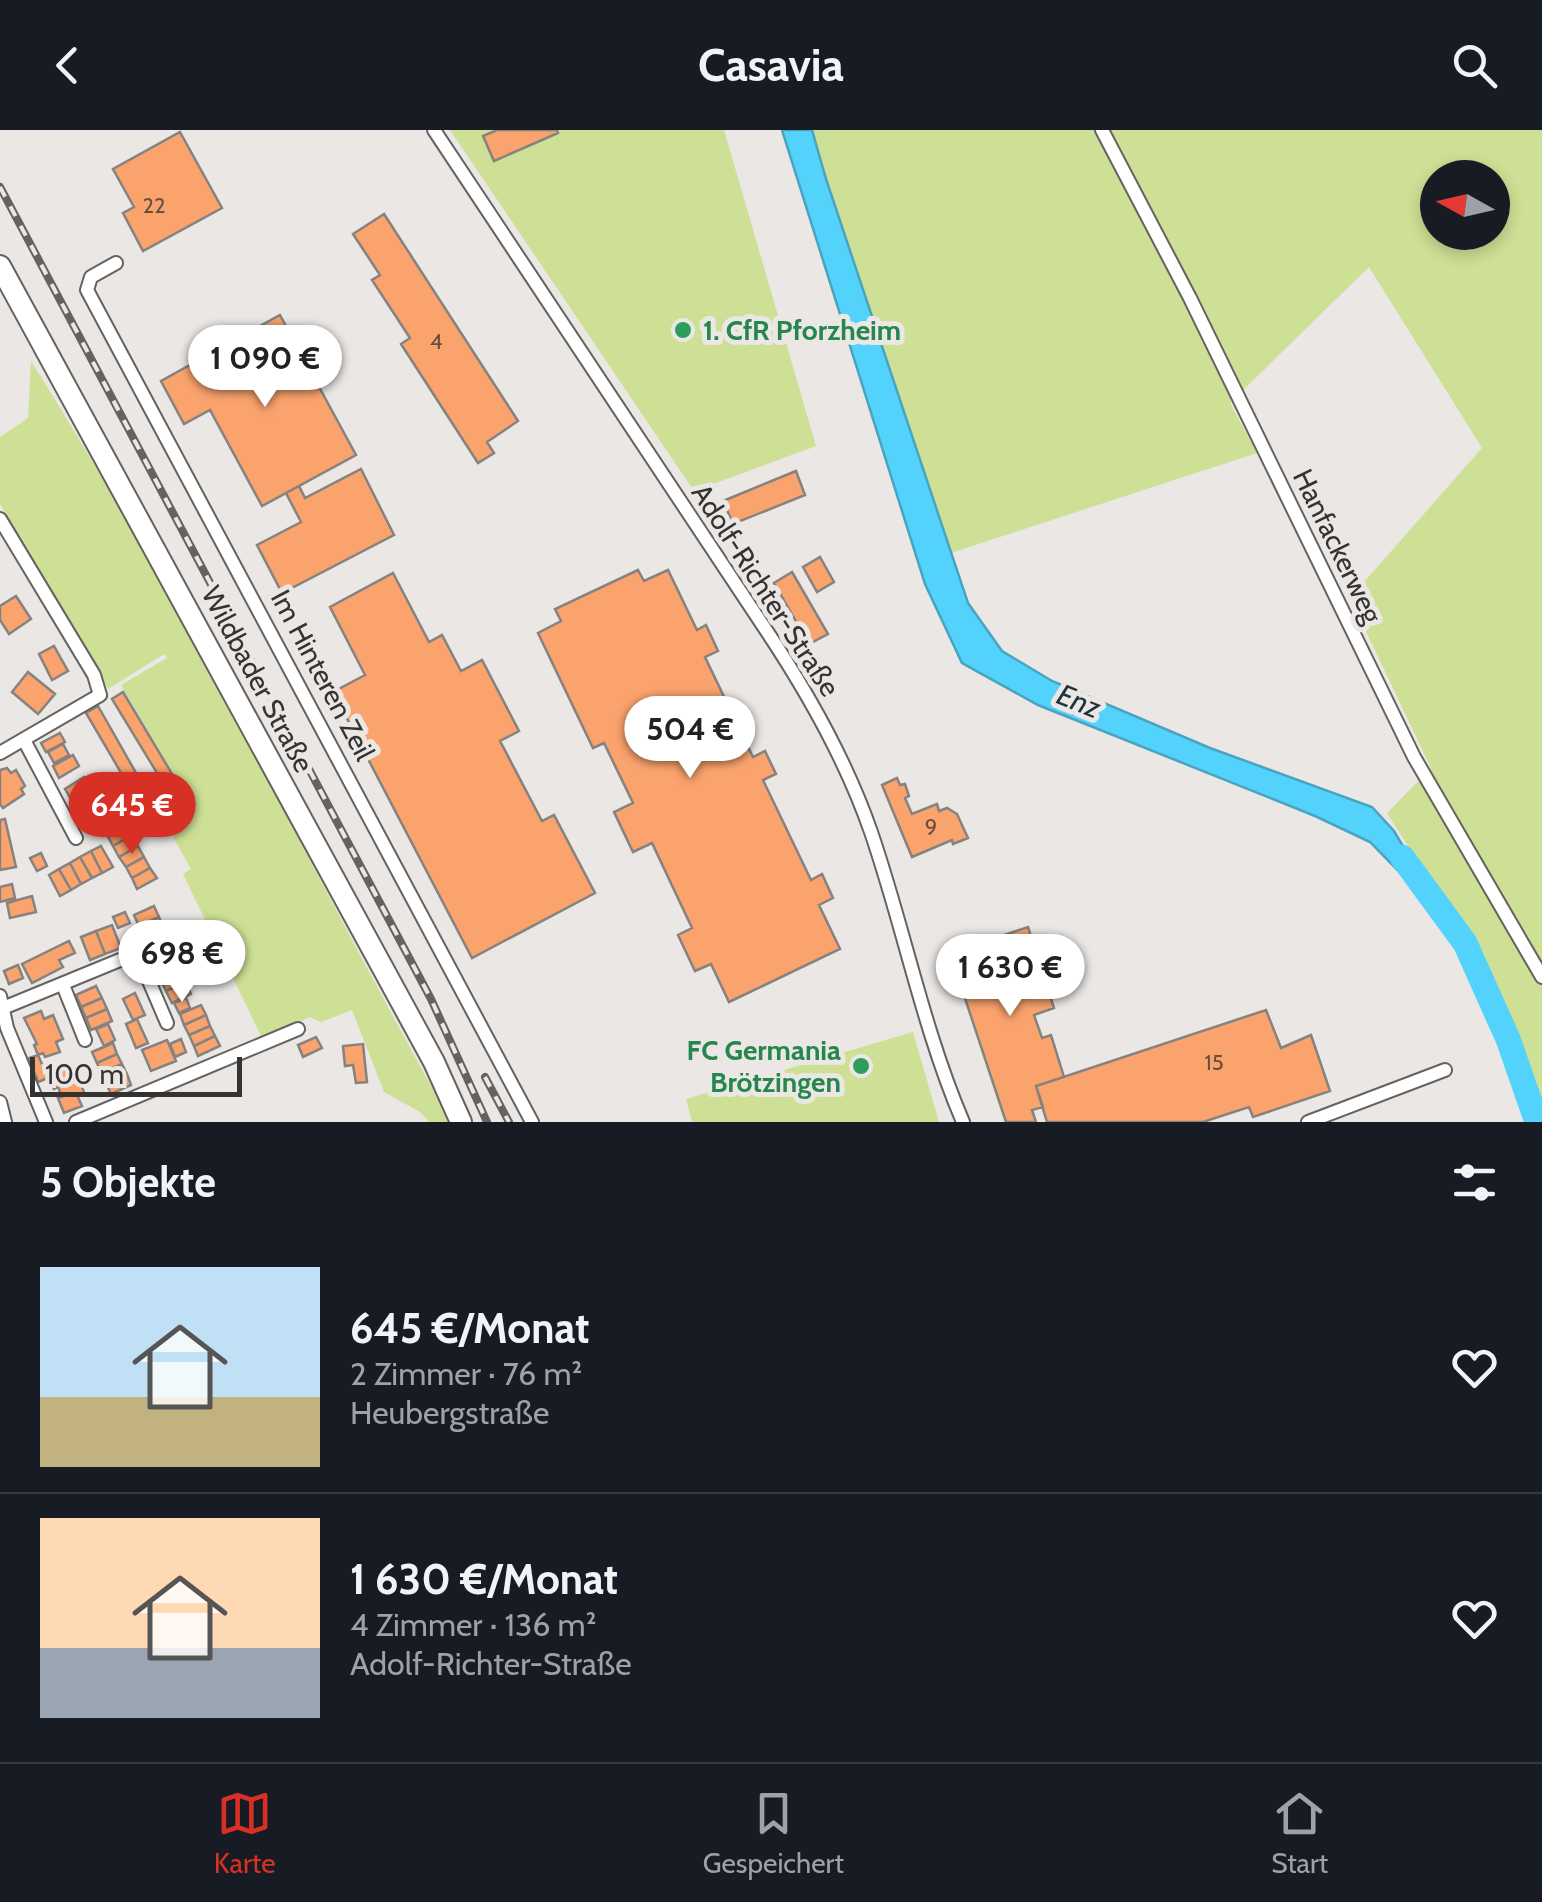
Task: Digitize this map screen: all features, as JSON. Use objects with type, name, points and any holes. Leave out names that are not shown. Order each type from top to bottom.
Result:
[{"type":"main road","name":"Wildbader Straße","points":[[0,266],[434,1062],[461,1122]]},
{"type":"street","name":"Adolf-Richter-Straße","points":[[434,130],[816,711],[870,830],[940,1061],[963,1122]]},
{"type":"street","name":"Hanfackerweg","points":[[1102,130],[1190,298],[1414,757],[1542,977]]},
{"type":"street","name":"Im Hinteren Zeil","points":[[116,263],[91,277],[87,290],[532,1122]]},
{"type":"street","points":[[0,518],[94,675],[100,695],[0,753]]},
{"type":"street","points":[[24,740],[76,838]]},
{"type":"street","points":[[46,1122],[7,1028],[1,1002],[62,985],[137,954],[166,1023]]},
{"type":"street","points":[[62,985],[85,1040]]},
{"type":"street","points":[[76,1122],[298,1028]]},
{"type":"street","points":[[1308,1122],[1445,1070]]},
{"type":"street","points":[[0,1102],[4,1122]]},
{"type":"green space","name":"1. CfR Pforzheim","points":[[450,130],[724,130],[816,446],[694,491]]},
{"type":"green space","points":[[812,130],[1542,130],[1542,1119],[1509,1029],[1470,944],[1387,813],[1431,768],[1350,598],[1482,448],[1369,267],[1230,403],[1257,453],[951,553]]},
{"type":"green space","points":[[31,361],[195,643],[451,1122],[429,1122],[420,1112],[384,1092],[352,1010],[321,1022],[310,1017],[262,1038],[183,874],[191,869],[163,819],[190,803],[121,685],[167,658],[164,654],[108,689],[0,504],[0,437],[28,418]]},
{"type":"green space","name":"FC Germania Brötzingen","points":[[913,1032],[939,1122],[692,1122],[686,1099]]},
{"type":"water","points":[[782,130],[812,130],[968,603],[1002,651],[1052,681],[1210,748],[1372,807],[1394,831],[1425,883],[1414,887],[1370,842],[1315,816],[1038,705],[962,663],[925,584]]},
{"type":"building","points":[[497,130],[558,133],[494,161],[483,136]]},
{"type":"building","points":[[180,132],[222,208],[143,251],[123,213],[134,207],[113,169]]},
{"type":"building","points":[[384,214],[518,421],[487,442],[494,453],[478,463],[401,344],[410,338],[372,280],[380,275],[353,234]]},
{"type":"building","points":[[280,315],[356,455],[262,506],[210,410],[184,424],[161,381]]},
{"type":"building","points":[[361,469],[394,535],[282,593],[257,545],[301,522],[286,493],[299,486],[305,498]]},
{"type":"building","points":[[796,471],[805,495],[733,524],[723,501]]},
{"type":"building","points":[[820,557],[834,582],[817,592],[803,567]]},
{"type":"building","points":[[638,570],[644,581],[668,570],[697,630],[706,625],[718,651],[705,657],[753,757],[765,751],[776,774],[763,780],[811,880],[822,874],[833,898],[819,905],[840,949],[729,1002],[711,964],[695,971],[678,935],[692,928],[652,843],[633,852],[614,812],[633,803],[604,743],[593,748],[538,633],[561,621],[555,609]]},
{"type":"building","points":[[792,572],[828,634],[809,644],[774,583]]},
{"type":"building","points":[[393,573],[429,642],[442,635],[461,671],[482,660],[519,731],[500,741],[542,821],[554,815],[595,893],[472,958],[333,692],[365,675],[330,607]]},
{"type":"building","points":[[16,596],[31,619],[9,634],[0,620],[0,606]]},
{"type":"building","points":[[54,646],[68,671],[52,680],[39,654]]},
{"type":"building","points":[[28,672],[55,694],[38,714],[12,692]]},
{"type":"building","points":[[123,692],[181,789],[171,796],[112,699]]},
{"type":"building","points":[[98,706],[148,794],[137,800],[86,713]]},
{"type":"building","points":[[60,733],[65,742],[46,752],[41,743]]},
{"type":"building","points":[[63,744],[69,755],[54,763],[48,752]]},
{"type":"building","points":[[73,755],[79,766],[59,778],[53,766]]},
{"type":"building","points":[[7,768],[11,773],[16,770],[25,786],[21,789],[24,794],[3,808],[0,770]]},
{"type":"building","points":[[84,777],[90,788],[71,799],[65,789]]},
{"type":"building","points":[[897,778],[900,785],[905,784],[909,796],[905,798],[912,814],[937,804],[939,811],[947,808],[957,814],[968,838],[953,844],[952,840],[912,857],[882,785]]},
{"type":"building","points":[[89,790],[96,803],[80,812],[73,799]]},
{"type":"building","points":[[100,803],[106,812],[84,824],[79,815]]},
{"type":"building","points":[[5,819],[16,867],[0,870],[0,820]]},
{"type":"building","points":[[126,824],[132,835],[113,846],[107,835]]},
{"type":"building","points":[[132,835],[138,846],[119,857],[113,846]]},
{"type":"building","points":[[101,846],[113,867],[102,873],[91,851]]},
{"type":"building","points":[[138,846],[144,857],[126,867],[119,857]]},
{"type":"building","points":[[91,851],[102,873],[92,878],[80,857]]},
{"type":"building","points":[[41,853],[47,866],[37,871],[30,858]]},
{"type":"building","points":[[80,857],[92,878],[81,884],[70,863]]},
{"type":"building","points":[[144,857],[150,868],[132,878],[126,867]]},
{"type":"building","points":[[70,863],[81,884],[71,890],[59,869]]},
{"type":"building","points":[[150,868],[157,878],[137,889],[132,878]]},
{"type":"building","points":[[59,869],[71,890],[60,896],[49,875]]},
{"type":"building","points":[[12,884],[15,898],[0,902],[0,887]]},
{"type":"building","points":[[32,896],[36,912],[10,918],[7,903]]},
{"type":"building","points":[[154,906],[159,917],[139,926],[134,915]]},
{"type":"building","points":[[125,912],[130,923],[118,928],[113,917]]},
{"type":"building","points":[[159,917],[164,929],[144,938],[139,926]]},
{"type":"building","points":[[112,925],[121,948],[105,954],[96,931]]},
{"type":"building","points":[[1028,927],[1054,1008],[1034,1015],[1042,1038],[1051,1035],[1064,1077],[1036,1086],[1043,1107],[1032,1110],[1036,1122],[1006,1122],[950,953]]},
{"type":"building","points":[[164,929],[169,941],[149,950],[144,938]]},
{"type":"building","points":[[96,931],[105,954],[90,960],[81,937]]},
{"type":"building","points":[[69,941],[75,953],[59,960],[63,967],[32,983],[22,964]]},
{"type":"building","points":[[164,944],[171,960],[159,965],[152,949]]},
{"type":"building","points":[[176,959],[181,971],[161,980],[156,968]]},
{"type":"building","points":[[18,965],[23,978],[9,984],[4,971]]},
{"type":"building","points":[[181,971],[186,982],[166,991],[161,980]]},
{"type":"building","points":[[186,982],[191,994],[172,1003],[166,991]]},
{"type":"building","points":[[96,986],[102,998],[81,1007],[76,995]]},
{"type":"building","points":[[135,993],[145,1015],[133,1020],[123,999]]},
{"type":"building","points":[[102,998],[107,1009],[86,1018],[81,1007]]},
{"type":"building","points":[[186,998],[190,1008],[179,1013],[174,1003]]},
{"type":"building","points":[[201,1005],[206,1015],[184,1025],[180,1014]]},
{"type":"building","points":[[107,1009],[112,1021],[91,1030],[86,1018]]},
{"type":"building","points":[[1266,1010],[1281,1048],[1311,1035],[1330,1091],[1253,1117],[1249,1107],[1203,1122],[1047,1122],[1036,1086]]},
{"type":"building","points":[[41,1011],[44,1019],[53,1015],[63,1039],[56,1042],[60,1052],[45,1057],[43,1053],[38,1055],[24,1018]]},
{"type":"building","points":[[206,1015],[210,1026],[189,1035],[184,1025]]},
{"type":"building","points":[[137,1019],[148,1043],[136,1048],[126,1024]]},
{"type":"building","points":[[108,1024],[115,1040],[104,1046],[96,1029]]},
{"type":"building","points":[[210,1026],[215,1036],[194,1046],[189,1035]]},
{"type":"building","points":[[215,1036],[220,1046],[198,1056],[194,1046]]},
{"type":"building","points":[[316,1037],[322,1048],[303,1057],[298,1045]]},
{"type":"building","points":[[181,1039],[186,1052],[175,1057],[170,1044]]},
{"type":"building","points":[[167,1040],[176,1061],[151,1071],[142,1050]]},
{"type":"building","points":[[113,1043],[117,1054],[97,1063],[92,1052]]},
{"type":"building","points":[[363,1044],[367,1082],[356,1083],[353,1065],[345,1066],[343,1046]]},
{"type":"building","points":[[117,1054],[122,1064],[101,1073],[97,1063]]},
{"type":"building","points":[[38,1055],[48,1078],[38,1082],[29,1058]]},
{"type":"building","points":[[122,1064],[127,1074],[106,1083],[101,1073]]},
{"type":"building","points":[[65,1065],[68,1073],[75,1070],[84,1092],[77,1095],[82,1106],[64,1113],[58,1087],[54,1089],[47,1073]]},
{"type":"building","points":[[127,1074],[131,1085],[111,1094],[106,1083]]},
{"type":"waterway","name":"Enz","points":[[1402,857],[1465,943],[1508,1039],[1537,1122]]},
{"type":"railway","points":[[0,187],[431,999],[487,1122]]},
{"type":"railway","points":[[485,1077],[509,1122]]},
{"type":"place","name":"1. CfR Pforzheim","points":[[683,330]]},
{"type":"place","name":"FC Germania Brötzingen","points":[[861,1066]]}]
